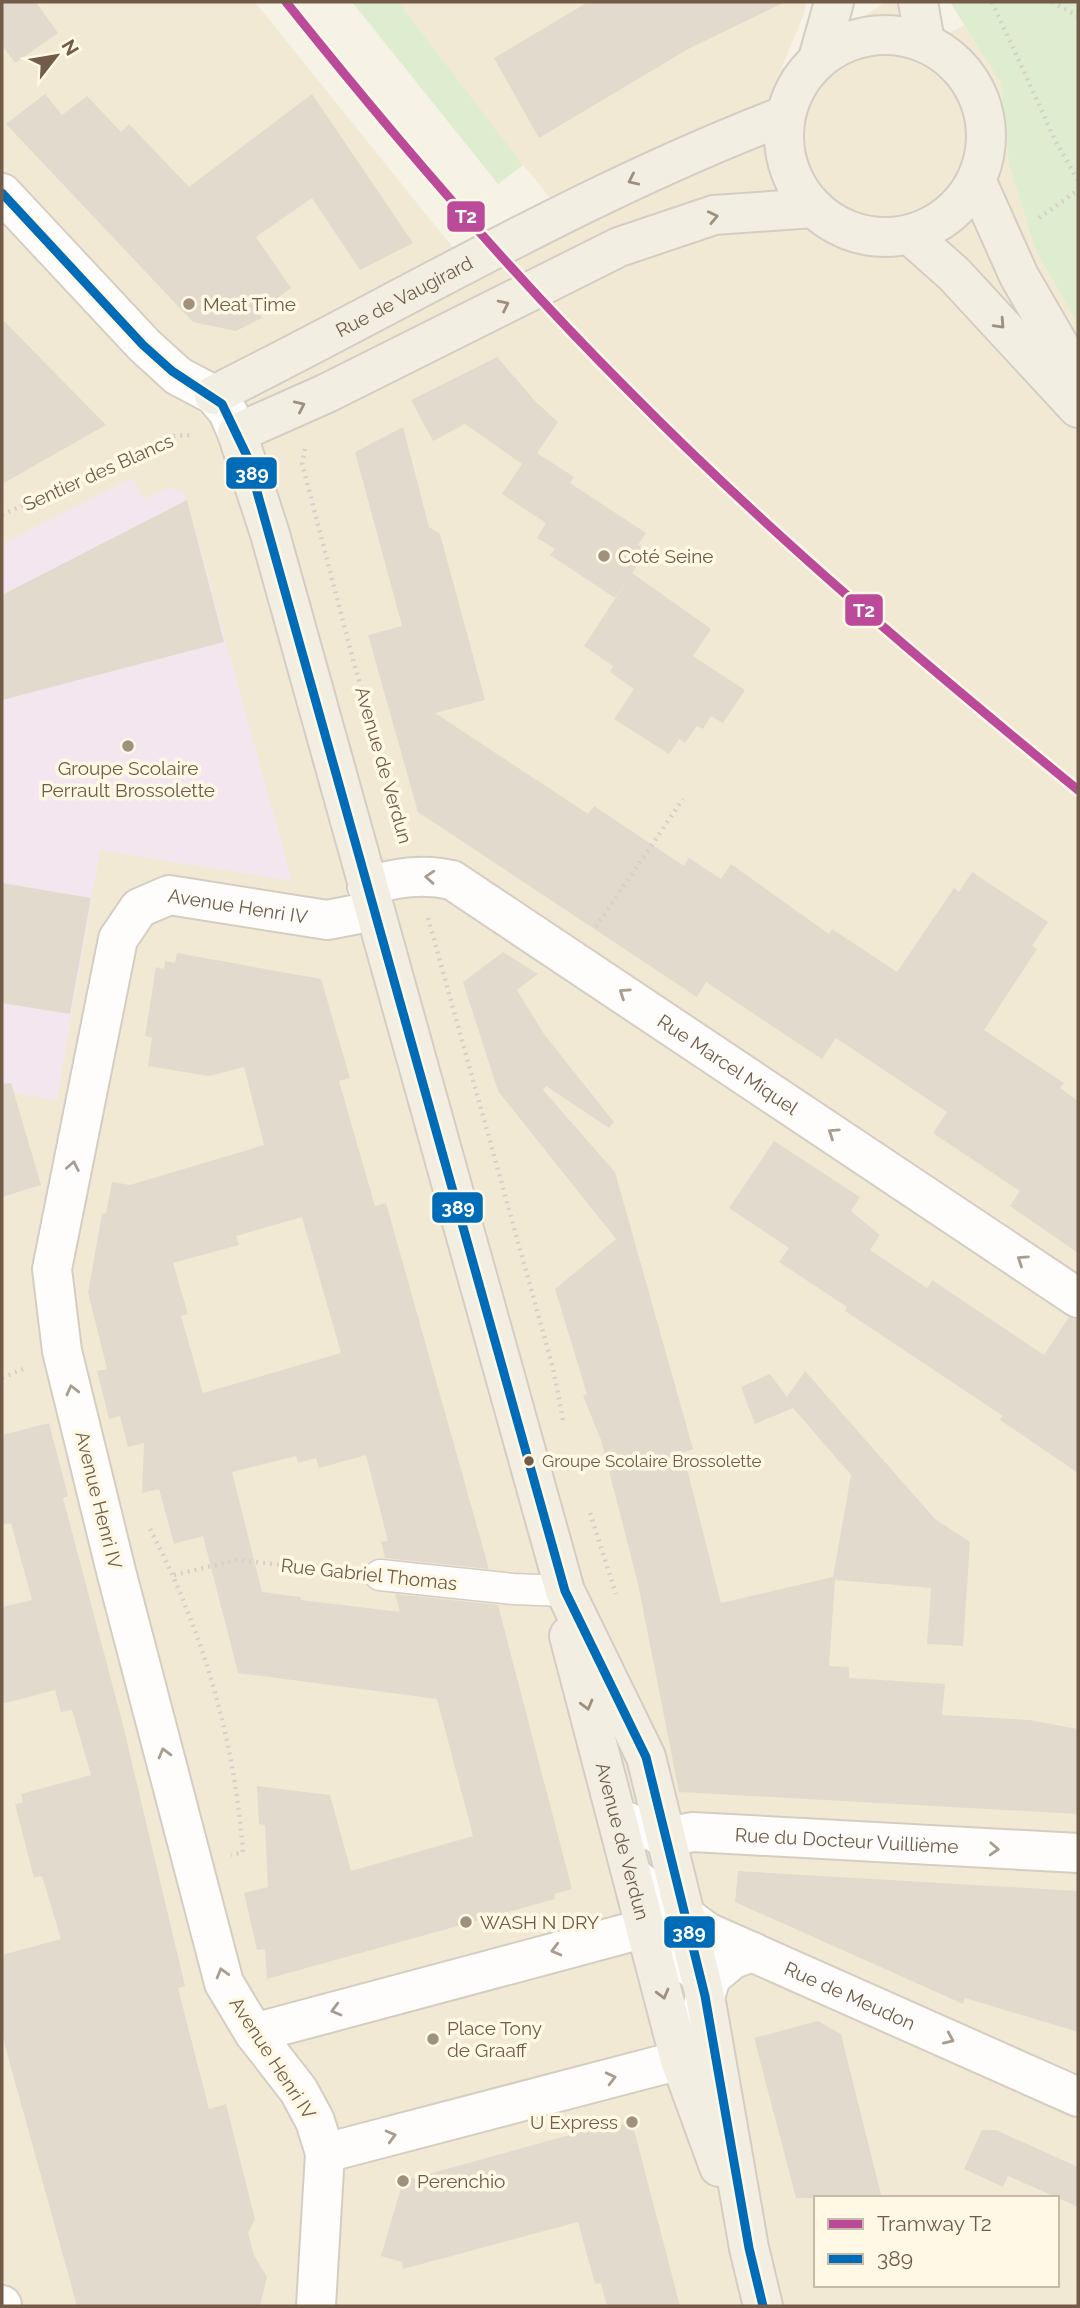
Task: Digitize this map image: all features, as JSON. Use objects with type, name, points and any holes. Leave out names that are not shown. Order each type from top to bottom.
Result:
[{"type":"main road","points":[[818,59],[834,2]]},
{"type":"main road","points":[[918,2],[925,42]]},
{"type":"main road","points":[[897,34],[925,42],[953,60],[974,85],[986,117],[987,150],[977,182],[967,198],[949,216],[910,235],[890,238],[849,231],[814,208],[799,188],[788,165],[784,141],[786,115],[797,85],[818,59],[849,40],[869,35],[897,34]]},
{"type":"main road","name":"Rue de Vaugirard","points":[[214,395],[583,203],[708,145],[786,115]]},
{"type":"main road","points":[[977,182],[1019,276],[1078,378]]},
{"type":"main road","points":[[237,433],[327,393],[619,247],[714,215],[814,208]]},
{"type":"main road","points":[[910,235],[954,274],[1078,408]]},
{"type":"main road","name":"Avenue de Verdun","points":[[237,433],[261,503],[565,1591],[646,1756],[703,1986],[749,2248],[763,2306]]},
{"type":"main road","name":"Avenue de Verdun","points":[[565,1591],[569,1639],[680,2060],[749,2248]]},
{"type":"street","points":[[2,193],[144,345],[178,376],[214,395],[228,412],[237,433]]},
{"type":"street","name":"Rue Marcel Miquel","points":[[370,898],[415,876],[431,875],[452,880],[1078,1298]]},
{"type":"street","name":"Avenue Henri IV","points":[[316,2306],[325,2153],[315,2121],[299,2091],[254,2033],[224,1983],[116,1571],[62,1351],[52,1269],[118,939],[139,908],[169,895],[327,920],[370,898]]},
{"type":"street","name":"Rue Gabriel Thomas","points":[[380,1575],[513,1589],[565,1591]]},
{"type":"street","name":"Rue du Docteur Vuillième","points":[[618,1818],[666,1836],[693,1832],[1078,1853]]},
{"type":"street","name":"Rue de Meudon","points":[[632,1876],[707,1932],[1078,2097]]},
{"type":"street","points":[[254,2033],[646,1928],[703,1986]]},
{"type":"street","points":[[325,2153],[680,2060],[703,1986],[719,1968],[753,1952]]},
{"type":"path","points":[[992,2],[1056,142],[1078,180]]},
{"type":"path","points":[[1052,2],[1078,16]]},
{"type":"path","points":[[1030,223],[1078,190]]},
{"type":"path","name":"Sentier des Blancs","points":[[2,515],[169,436],[237,433]]},
{"type":"path","name":"Avenue de Verdun","points":[[314,439],[305,448],[302,463],[352,656],[477,1094]]},
{"type":"path","points":[[574,959],[683,799]]},
{"type":"path","name":"Rue Gabriel Thomas","points":[[194,1866],[243,1852],[239,1798],[224,1720],[203,1648],[174,1575],[237,1560],[380,1575]]},
{"type":"shaded area","points":[[2,2],[255,2],[454,249],[552,200],[390,2],[806,2],[804,14],[781,69],[886,2],[898,2],[929,43],[965,25],[1078,2],[1078,2306],[2,2306]]},
{"type":"shaded area","name":"Groupe Scolaire Perrault Brossolette","points":[[132,478],[144,499],[169,487],[185,493],[292,881],[100,850],[57,1100],[2,1091],[2,544]]},
{"type":"green space","points":[[352,2],[398,2],[523,165],[498,184]]},
{"type":"green space","points":[[950,2],[1078,2],[1078,324],[1035,249],[1009,163],[1001,83]]},
{"type":"building","points":[[2,2],[36,2],[58,33],[15,63],[2,45]]},
{"type":"building","points":[[588,2],[785,2],[690,48],[539,138],[494,58]]},
{"type":"building","points":[[45,94],[62,115],[87,96],[121,132],[129,124],[189,187],[312,94],[413,243],[360,270],[312,198],[256,237],[291,288],[258,312],[262,318],[236,331],[193,322],[6,124]]},
{"type":"building","points":[[2,319],[106,425],[2,484]]},
{"type":"building","points":[[497,357],[536,402],[558,422],[537,453],[574,477],[570,483],[646,533],[638,545],[647,551],[615,598],[550,555],[555,549],[537,538],[546,523],[502,494],[522,464],[465,424],[433,441],[411,400]]},
{"type":"building","points":[[403,427],[429,527],[440,534],[485,700],[435,713],[588,814],[594,806],[684,866],[689,858],[721,879],[731,864],[829,934],[832,929],[897,972],[954,888],[959,892],[972,872],[1048,922],[1032,946],[1037,949],[984,1030],[1064,1083],[1060,1088],[1078,1101],[1078,1253],[1010,1206],[1020,1191],[933,1133],[947,1112],[836,1038],[822,1059],[706,982],[697,997],[418,812],[368,635],[402,626],[355,452]]},
{"type":"building","points":[[187,500],[224,642],[2,700],[2,595]]},
{"type":"building","points":[[632,573],[711,629],[693,656],[745,690],[723,723],[711,716],[703,729],[697,726],[685,743],[679,739],[669,754],[614,719],[634,689],[610,672],[613,666],[584,646]]},
{"type":"building","points":[[2,883],[91,898],[70,1014],[2,1003]]},
{"type":"building","points":[[503,952],[538,974],[517,990],[544,1034],[614,1122],[609,1128],[546,1086],[543,1090],[615,1172],[693,1449],[683,1453],[721,1603],[833,1577],[851,1475],[793,1408],[755,1424],[741,1387],[770,1374],[787,1397],[805,1371],[935,1519],[970,1542],[963,1646],[927,1644],[931,1588],[835,1580],[829,1666],[849,1667],[849,1678],[945,1684],[942,1715],[1029,1720],[1078,1729],[1078,1814],[679,1792],[638,1584],[601,1440],[583,1396],[587,1394],[555,1289],[616,1239],[498,1091],[463,982]]},
{"type":"building","points":[[177,953],[321,979],[350,1078],[339,1081],[375,1206],[386,1203],[489,1569],[385,1558],[381,1542],[388,1541],[366,1455],[319,1468],[316,1458],[298,1463],[296,1456],[232,1472],[262,1592],[300,1597],[301,1600],[400,1612],[395,1594],[498,1605],[572,1889],[554,1894],[555,1899],[267,1979],[265,1949],[257,1950],[244,1893],[268,1887],[265,1825],[259,1824],[257,1786],[330,1795],[351,1871],[473,1836],[437,1699],[238,1673],[203,1536],[174,1544],[159,1489],[142,1493],[144,1443],[128,1447],[120,1416],[109,1419],[97,1371],[107,1369],[88,1293],[102,1214],[106,1213],[112,1182],[130,1185],[264,1145],[244,1067],[209,1076],[148,1066],[152,1038],[145,1036],[156,967],[164,969],[165,961],[175,963]],"holes":[[[302,1217],[341,1353],[203,1393],[181,1316],[188,1314],[173,1263],[239,1245],[236,1236]]]},
{"type":"building","points":[[11,1083],[41,1185],[2,1197],[2,1084]]},
{"type":"building","points":[[774,1141],[860,1197],[851,1211],[880,1235],[870,1250],[927,1288],[932,1280],[1044,1355],[1069,1317],[1078,1320],[1078,1473],[1000,1420],[1003,1416],[845,1311],[847,1307],[779,1262],[789,1248],[729,1208]]},
{"type":"building","points":[[49,1423],[68,1496],[63,1498],[122,1721],[185,1986],[178,1988],[209,2109],[226,2104],[255,2219],[248,2233],[254,2255],[267,2277],[260,2306],[77,2306],[2,2035],[2,1955],[61,1939],[42,1876],[34,1878],[15,1804],[23,1802],[21,1794],[91,1775],[72,1710],[61,1712],[55,1690],[2,1704],[2,1607],[32,1600],[11,1523],[2,1525],[2,1435]]},
{"type":"building","points":[[738,1871],[1078,1891],[1078,2032],[965,1998],[963,2004],[735,1902]]},
{"type":"building","points":[[818,2021],[841,2034],[882,2196],[796,2198],[754,2038]]},
{"type":"building","points":[[632,2122],[680,2306],[607,2306],[601,2283],[595,2284],[578,2222],[403,2269],[402,2262],[381,2256],[403,2181],[609,2124],[609,2128]]},
{"type":"building","points":[[982,2130],[996,2130],[1078,2167],[1078,2207],[1059,2199],[1059,2196],[1053,2196],[1008,2176],[1003,2187],[964,2169]]},
{"type":"tram line","name":"T2","points":[[286,2],[452,201],[538,297],[681,443],[848,596],[1078,790]]},
{"type":"transit line","name":"389","points":[[2,193],[143,345],[172,371],[222,404],[247,456],[565,1591],[646,1757],[705,1996],[749,2248],[763,2306]]},
{"type":"place","name":"Meat Time","points":[[189,304]]},
{"type":"place","name":"Coté Seine","points":[[604,556]]},
{"type":"place","name":"Groupe Scolaire Perrault Brossolette","points":[[128,746]]},
{"type":"place","name":"Groupe Scolaire Brossolette","points":[[529,1461]]},
{"type":"place","name":"WASH N DRY","points":[[466,1922]]},
{"type":"place","name":"Place Tony de Graaff","points":[[433,2039]]},
{"type":"place","name":"U Express","points":[[632,2122]]},
{"type":"place","name":"Perenchio","points":[[403,2181]]}]
